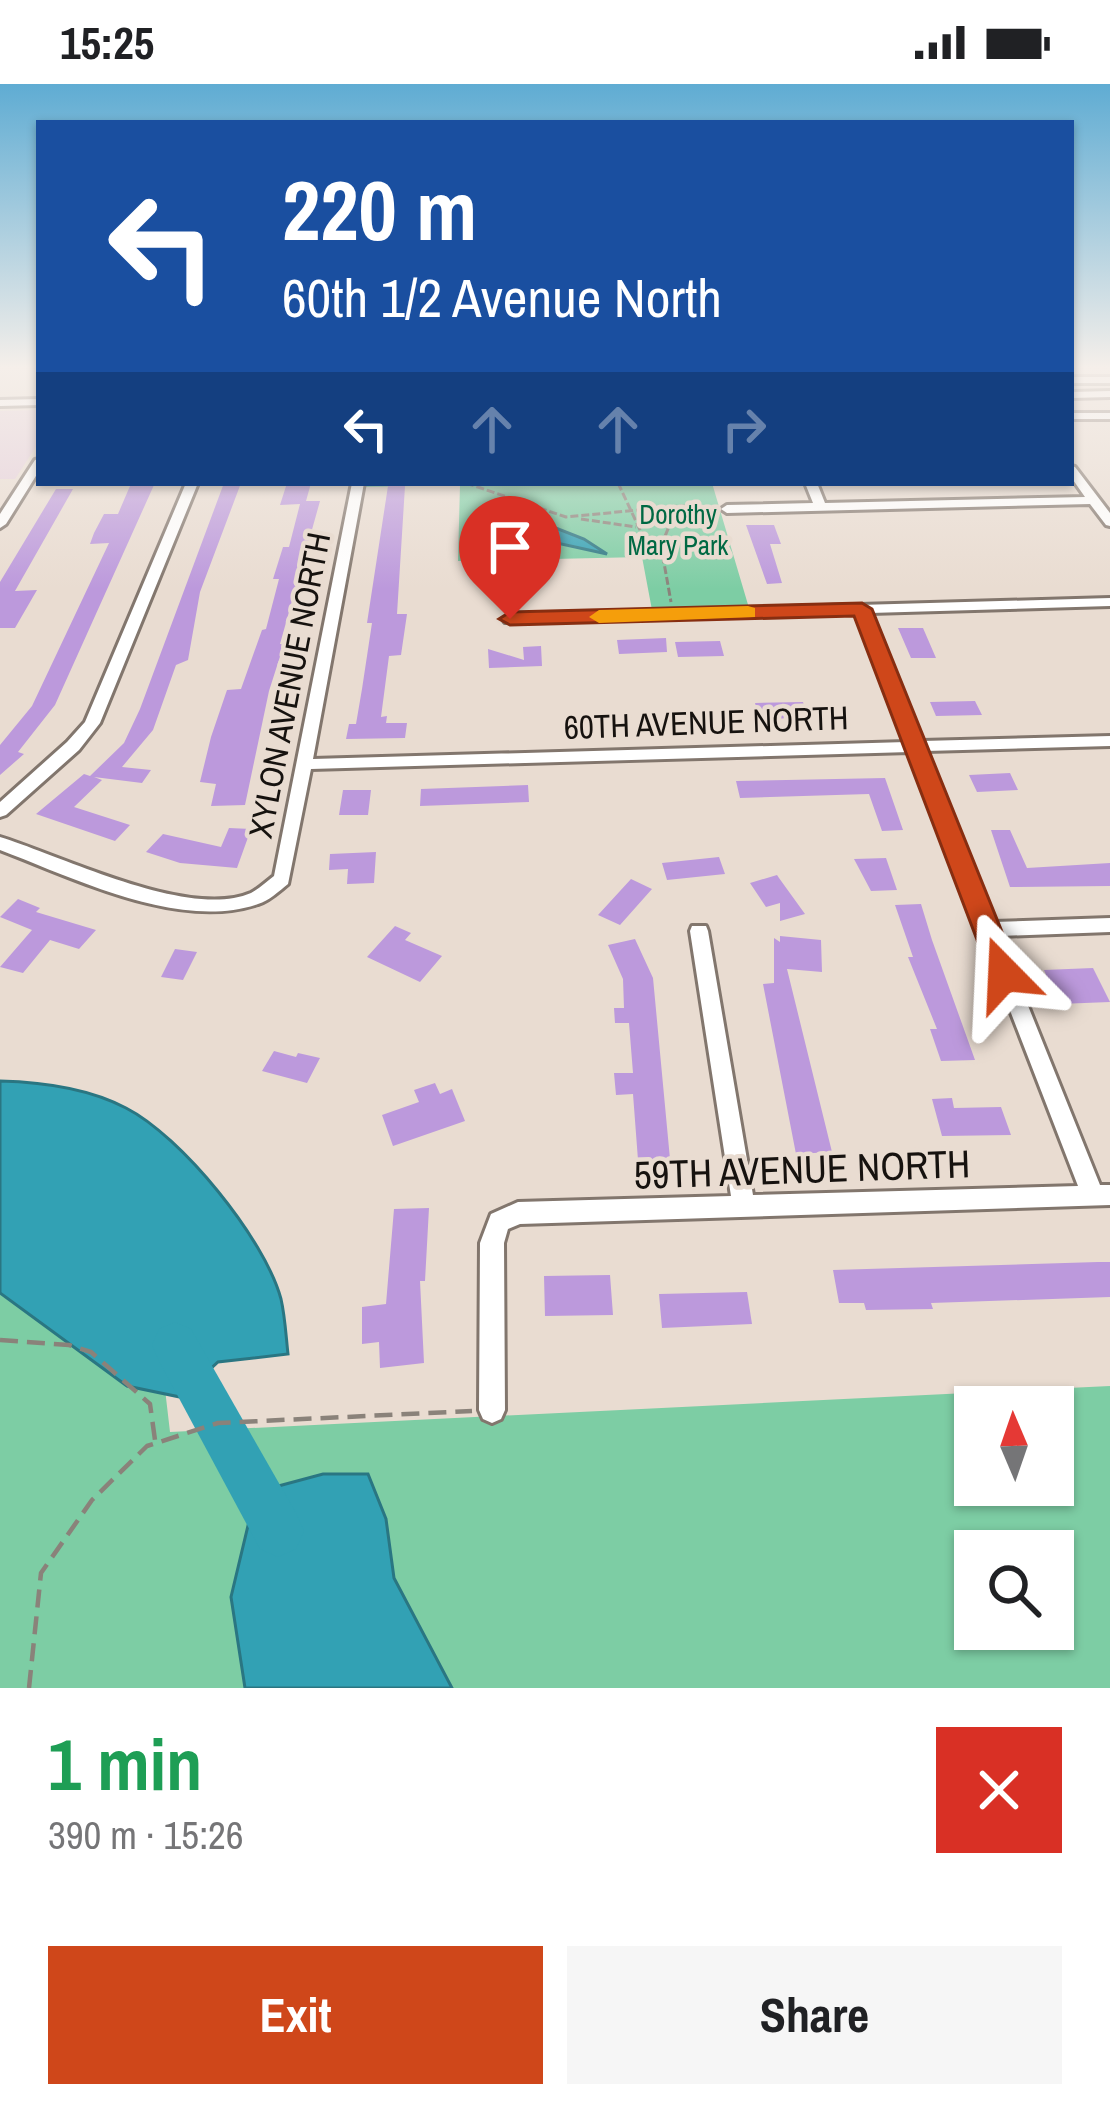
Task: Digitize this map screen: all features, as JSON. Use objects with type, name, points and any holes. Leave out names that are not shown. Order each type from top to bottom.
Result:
[{"type":"street","points":[[0,524],[36,471]]},
{"type":"street","points":[[1074,473],[1110,522]]},
{"type":"street","points":[[0,811],[92,723],[191,486]]},
{"type":"street","name":"XYLON AVENUE NORTH","points":[[0,843],[118,886],[191,905],[236,906],[269,896],[282,879],[357,486]]},
{"type":"street","points":[[812,486],[820,507]]},
{"type":"street","points":[[727,509],[1094,500]]},
{"type":"street","points":[[510,619],[1110,602]]},
{"type":"street","points":[[862,609],[987,929],[1101,1195]]},
{"type":"street","name":"60TH AVENUE NORTH","points":[[304,764],[1110,740]]},
{"type":"street","points":[[987,929],[1110,926]]},
{"type":"street","points":[[699,931],[744,1208]]},
{"type":"street","name":"59TH AVENUE NORTH","points":[[492,1410],[492,1243],[499,1222],[518,1213],[1101,1195]]},
{"type":"path","points":[[472,486],[522,509],[580,518],[683,505],[727,509]]},
{"type":"path","points":[[619,486],[637,527],[661,546]]},
{"type":"path","points":[[658,508],[670,524],[661,546],[666,567],[663,589],[671,601]]},
{"type":"path","points":[[580,518],[585,523],[637,527]]},
{"type":"path","points":[[0,1340],[69,1345],[91,1352],[151,1404],[156,1443]]},
{"type":"path","points":[[28,1688],[41,1573],[92,1500],[156,1443],[218,1423],[492,1410]]},
{"type":"shaded area","points":[[0,440],[36,440],[15,479],[0,479]]},
{"type":"green space","name":"Dorothy Mary Park","points":[[460,486],[713,486],[749,608],[652,610],[642,557],[458,561]]},
{"type":"green space","points":[[0,1276],[156,1312],[170,1432],[954,1394],[954,1506],[1074,1506],[1074,1388],[1110,1386],[1110,1688],[0,1688]]},
{"type":"water","points":[[520,514],[584,539],[607,554],[480,526],[502,515]]},
{"type":"water","points":[[0,1081],[96,1095],[126,1108],[171,1141],[218,1192],[258,1248],[281,1299],[288,1354],[218,1362],[180,1397],[127,1386],[0,1293]]},
{"type":"water","points":[[323,1474],[368,1474],[386,1519],[394,1578],[452,1688],[245,1688],[231,1597],[256,1492]]},
{"type":"building","points":[[130,486],[154,486],[55,705],[18,752],[24,754],[0,775],[0,745],[32,706],[109,543],[90,544],[94,533],[104,514],[118,514]]},
{"type":"building","points":[[223,486],[240,486],[200,592],[188,660],[176,665],[153,730],[122,767],[151,770],[142,783],[94,777],[102,780],[74,807],[130,825],[115,841],[36,814],[84,774],[90,776],[124,743]]},
{"type":"building","points":[[286,486],[310,486],[306,501],[320,501],[280,644],[284,644],[245,805],[211,806],[216,784],[200,782],[211,737],[227,690],[241,689],[266,629],[279,579],[273,579],[283,547],[289,547],[300,504],[280,505]]},
{"type":"building","points":[[388,486],[405,486],[397,614],[407,614],[401,655],[389,656],[381,717],[387,716],[386,723],[407,723],[405,738],[346,739],[349,724],[356,724],[362,689]]},
{"type":"building","points":[[56,489],[73,489],[15,591],[37,590],[15,628],[0,628],[0,582]]},
{"type":"building","points":[[746,525],[774,525],[781,544],[770,544],[782,583],[767,584]]},
{"type":"building","points":[[898,628],[923,628],[936,658],[911,658]]},
{"type":"building","points":[[666,638],[667,652],[619,654],[617,640]]},
{"type":"building","points":[[720,641],[724,656],[678,657],[675,642]]},
{"type":"building","points":[[541,646],[542,666],[489,668],[488,649],[524,660],[523,647]]},
{"type":"building","points":[[975,701],[982,715],[936,716],[930,702]]},
{"type":"building","points":[[803,702],[808,716],[760,720],[755,703]]},
{"type":"building","points":[[1010,773],[1018,790],[977,792],[969,775]]},
{"type":"building","points":[[885,778],[903,830],[882,831],[869,794],[740,798],[736,781]]},
{"type":"building","points":[[528,785],[529,802],[420,806],[421,789]]},
{"type":"building","points":[[343,790],[371,790],[368,815],[339,815]]},
{"type":"building","points":[[229,828],[251,829],[237,868],[180,863],[146,852],[163,834],[221,847]]},
{"type":"building","points":[[991,830],[1010,830],[1027,868],[1110,863],[1110,886],[1010,887]]},
{"type":"building","points":[[376,852],[374,883],[347,884],[348,869],[329,870],[330,854]]},
{"type":"building","points":[[719,857],[725,874],[667,880],[662,863]]},
{"type":"building","points":[[886,858],[897,890],[871,891],[854,859]]},
{"type":"building","points":[[777,875],[805,914],[780,921],[780,903],[766,907],[750,883]]},
{"type":"building","points":[[631,879],[652,889],[620,925],[598,915]]},
{"type":"building","points":[[18,899],[40,908],[36,912],[96,930],[79,949],[50,940],[23,973],[0,967],[32,930],[0,917]]},
{"type":"building","points":[[921,904],[975,1060],[941,1061],[930,1029],[937,1029],[908,957],[913,957],[895,905]]},
{"type":"building","points":[[395,926],[411,933],[405,940],[442,956],[420,982],[367,957]]},
{"type":"building","points":[[780,936],[821,940],[822,972],[787,969],[832,1152],[796,1154],[763,984],[774,983],[774,938],[780,942]]},
{"type":"building","points":[[635,939],[653,978],[670,1159],[638,1160],[633,1094],[616,1095],[614,1073],[633,1073],[629,1023],[615,1023],[614,1008],[624,1008],[623,979],[608,945]]},
{"type":"building","points":[[175,949],[197,952],[183,980],[161,977]]},
{"type":"building","points":[[1093,968],[1110,1002],[1059,1004],[1044,970]]},
{"type":"building","points":[[274,1051],[320,1058],[307,1083],[262,1071]]},
{"type":"building","points":[[435,1083],[440,1094],[452,1089],[465,1121],[393,1146],[382,1115],[419,1102],[414,1090]]},
{"type":"building","points":[[952,1098],[954,1108],[1001,1107],[1011,1135],[942,1136],[932,1099]]},
{"type":"building","points":[[429,1208],[425,1281],[420,1281],[424,1363],[380,1368],[379,1342],[362,1344],[362,1307],[386,1304],[394,1209]]},
{"type":"building","points":[[1110,1262],[1110,1297],[931,1303],[933,1309],[866,1310],[864,1303],[839,1303],[833,1270]]},
{"type":"building","points":[[610,1275],[613,1315],[545,1316],[544,1276]]},
{"type":"building","points":[[747,1292],[752,1324],[662,1328],[659,1294]]},
{"type":"waterway","points":[[175,1345],[278,1531]]},
{"type":"slow traffic","points":[[599,617],[748,613]]},
{"type":"route","points":[[510,619],[862,609],[1004,974]]}]
